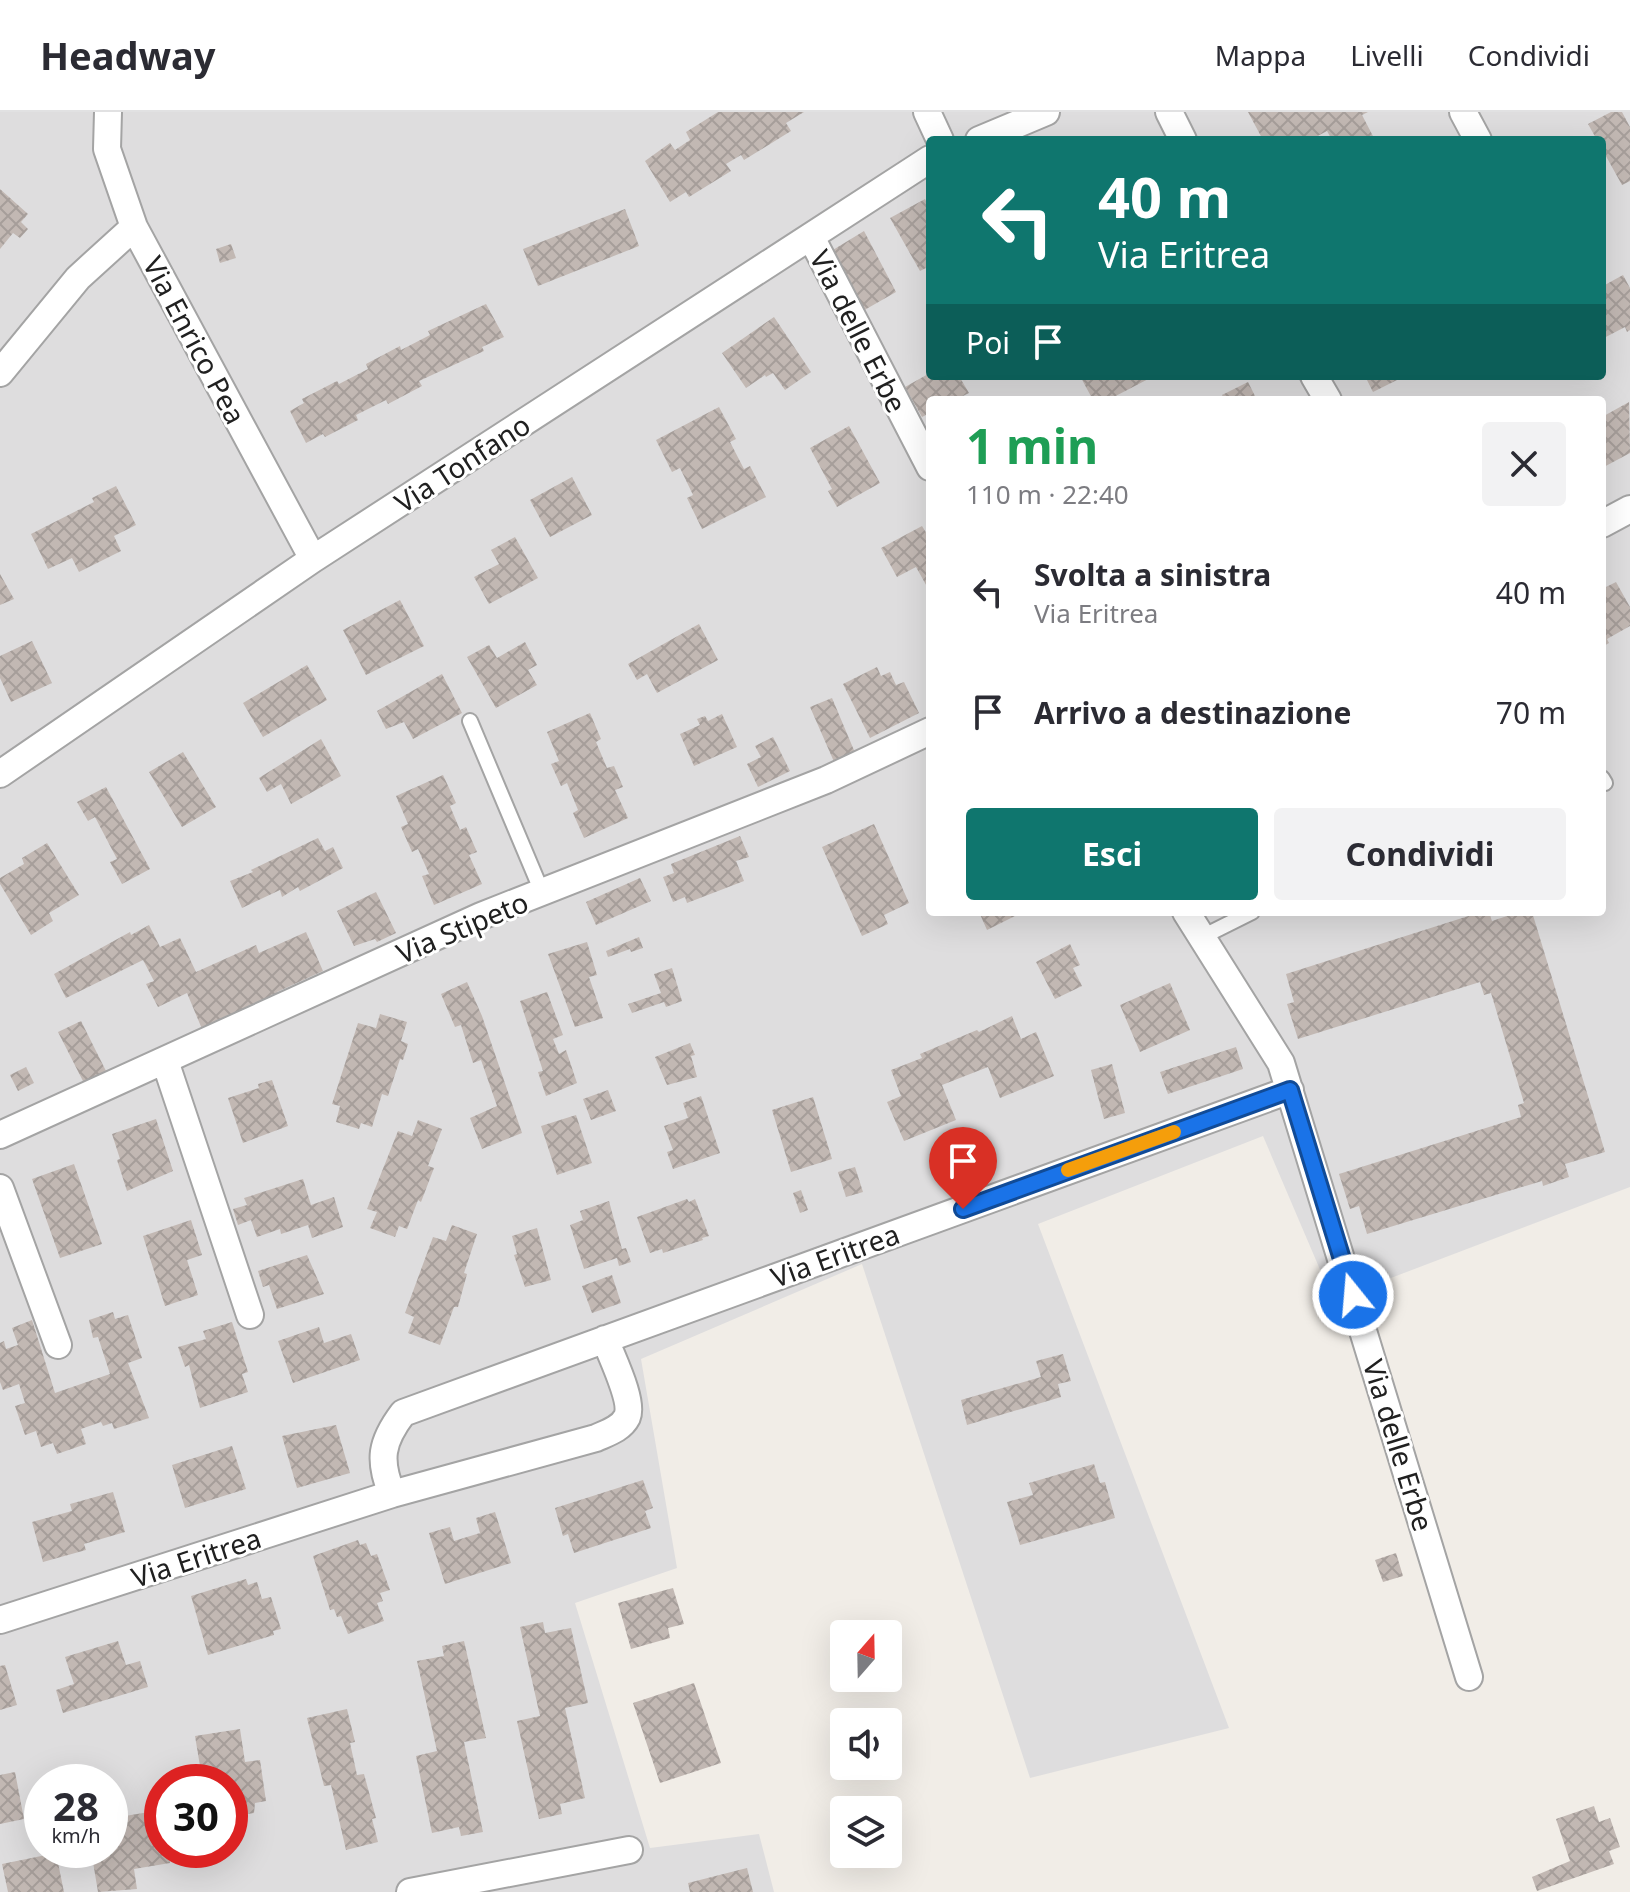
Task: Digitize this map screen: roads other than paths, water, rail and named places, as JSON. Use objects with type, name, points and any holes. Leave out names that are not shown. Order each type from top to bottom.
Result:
[{"type":"street","name":"Via Enrico Pea","points":[[108,112],[107,149],[134,227],[313,559]]},
{"type":"street","points":[[927,112],[938,136]]},
{"type":"street","points":[[989,136],[1046,112]]},
{"type":"street","points":[[1169,112],[1181,136]]},
{"type":"street","points":[[1463,112],[1476,136]]},
{"type":"street","name":"Via Tonfano","points":[[0,774],[313,559],[926,162]]},
{"type":"street","points":[[0,373],[78,278],[134,227]]},
{"type":"street","name":"Via delle Erbe","points":[[811,237],[926,459]]},
{"type":"street","points":[[1606,522],[1630,509]]},
{"type":"street","name":"Via Stipeto","points":[[0,1135],[481,916],[826,780],[926,733]]},
{"type":"street","name":"Via delle Erbe","points":[[1189,916],[1281,1063],[1469,1677]]},
{"type":"street","points":[[165,1061],[250,1315]]},
{"type":"street","name":"Via Eritrea","points":[[392,1494],[384,1474],[383,1449],[393,1426],[403,1413],[1290,1090]]},
{"type":"street","points":[[0,1188],[58,1345]]},
{"type":"street","name":"Via Eritrea","points":[[0,1620],[392,1494],[596,1438],[615,1430],[627,1418],[629,1405],[605,1339]]},
{"type":"street","points":[[410,1892],[629,1850]]},
{"type":"lane","points":[[470,721],[542,892]]},
{"type":"lane","points":[[1202,937],[1244,916]]}]
